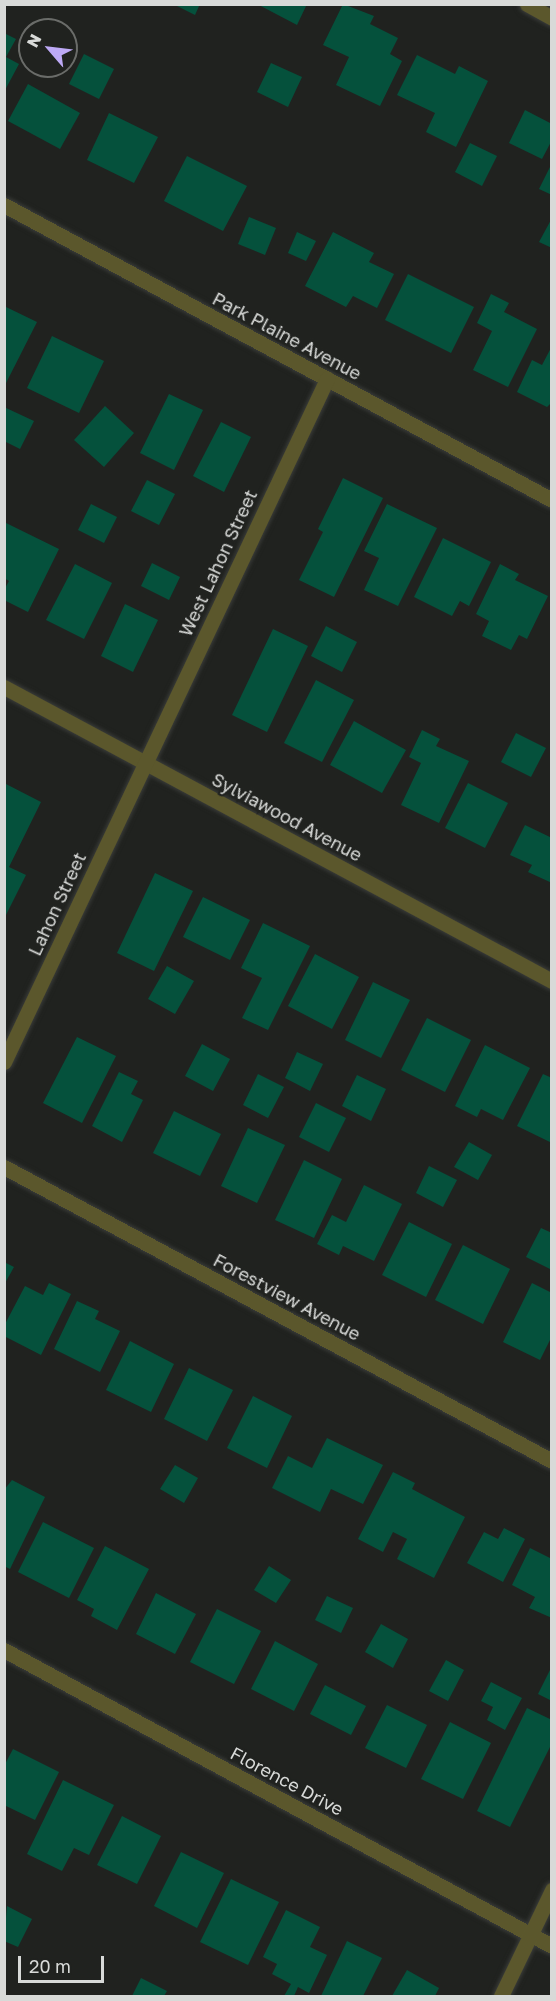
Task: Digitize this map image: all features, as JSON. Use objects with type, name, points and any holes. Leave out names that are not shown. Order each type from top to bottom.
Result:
[{"type":"street","points":[[527,4],[552,18]]},
{"type":"street","name":"Park Plaine Avenue","points":[[4,205],[552,500]]},
{"type":"street","name":"West Lahon Street","points":[[145,763],[327,379]]},
{"type":"street","name":"Sylviawood Avenue","points":[[4,687],[552,981]]},
{"type":"street","name":"Lahon Street","points":[[4,1062],[145,763]]},
{"type":"street","name":"Forestview Avenue","points":[[4,1167],[552,1461]]},
{"type":"street","name":"Florence Drive","points":[[4,1650],[552,1946]]},
{"type":"street","points":[[501,1996],[552,1890]]},
{"type":"building","points":[[173,4],[200,4],[195,15]]},
{"type":"building","points":[[257,4],[307,4],[297,25]]},
{"type":"building","points":[[343,4],[374,16],[370,24],[398,38],[390,54],[402,61],[380,106],[336,85],[349,57],[323,45]]},
{"type":"building","points":[[4,33],[16,39],[6,57],[18,63],[18,66],[4,92]]},
{"type":"building","points":[[84,54],[114,69],[99,99],[69,84],[72,78],[78,78],[78,66]]},
{"type":"building","points":[[417,55],[455,74],[459,66],[488,81],[456,147],[426,132],[435,113],[397,95]]},
{"type":"building","points":[[271,63],[302,77],[288,107],[257,92]]},
{"type":"building","points":[[28,84],[80,113],[60,149],[8,121]]},
{"type":"building","points":[[525,110],[552,124],[552,140],[542,159],[509,143]]},
{"type":"building","points":[[109,113],[158,137],[134,183],[87,160]]},
{"type":"building","points":[[470,143],[497,156],[482,186],[455,172]]},
{"type":"building","points":[[187,156],[247,186],[223,231],[164,201]]},
{"type":"building","points":[[552,163],[552,195],[539,189]]},
{"type":"building","points":[[249,217],[276,228],[265,255],[238,244]]},
{"type":"building","points":[[552,218],[552,248],[539,242]]},
{"type":"building","points":[[297,232],[316,241],[306,261],[288,253]]},
{"type":"building","points":[[333,232],[374,253],[369,262],[394,274],[377,308],[353,296],[346,307],[305,286]]},
{"type":"building","points":[[408,274],[474,307],[451,353],[385,320]]},
{"type":"building","points":[[491,294],[509,303],[504,312],[537,329],[508,387],[473,370],[492,331],[477,323]]},
{"type":"building","points":[[4,306],[37,322],[4,387]]},
{"type":"building","points":[[52,336],[104,361],[79,413],[27,388]]},
{"type":"building","points":[[552,346],[552,402],[547,407],[517,392],[532,360],[542,365]]},
{"type":"building","points":[[169,394],[203,410],[174,470],[140,453]]},
{"type":"building","points":[[105,406],[134,433],[104,467],[74,440]]},
{"type":"building","points":[[4,407],[34,421],[20,449],[4,441]]},
{"type":"building","points":[[221,422],[251,437],[224,492],[193,476]]},
{"type":"building","points":[[343,478],[383,498],[334,597],[299,580],[323,532],[318,529]]},
{"type":"building","points":[[147,480],[175,494],[159,525],[131,511]]},
{"type":"building","points":[[91,504],[117,517],[104,543],[78,530]]},
{"type":"building","points":[[387,504],[437,528],[398,606],[364,590],[379,558],[364,551]]},
{"type":"building","points":[[4,522],[59,549],[28,612],[4,600],[4,590],[9,581],[4,578]]},
{"type":"building","points":[[443,538],[491,562],[469,606],[460,601],[452,616],[414,597]]},
{"type":"building","points":[[152,563],[180,577],[169,600],[141,586]]},
{"type":"building","points":[[75,564],[112,583],[84,639],[46,620]]},
{"type":"building","points":[[500,564],[519,574],[515,580],[548,596],[527,639],[519,635],[511,650],[482,636],[489,621],[476,614]]},
{"type":"building","points":[[125,604],[158,620],[133,672],[101,656]]},
{"type":"building","points":[[326,626],[357,642],[342,672],[311,656]]},
{"type":"building","points":[[273,629],[308,646],[267,732],[232,715]]},
{"type":"building","points":[[316,680],[354,700],[322,762],[284,743]]},
{"type":"building","points":[[354,721],[406,750],[382,793],[330,765]]},
{"type":"building","points":[[422,730],[440,739],[436,746],[469,761],[439,823],[401,805],[421,763],[409,757]]},
{"type":"building","points":[[516,733],[546,748],[531,777],[501,762]]},
{"type":"building","points":[[468,783],[508,803],[485,848],[445,828]]},
{"type":"building","points":[[6,784],[41,802],[9,867],[26,875],[4,919]]},
{"type":"building","points":[[525,825],[552,838],[552,883],[528,872],[532,865],[510,855]]},
{"type":"building","points":[[155,873],[193,891],[154,971],[117,953]]},
{"type":"building","points":[[203,897],[250,920],[230,960],[183,937]]},
{"type":"building","points":[[263,923],[310,946],[268,1030],[242,1018],[262,978],[241,968]]},
{"type":"building","points":[[315,954],[359,977],[332,1029],[288,1006]]},
{"type":"building","points":[[167,966],[194,981],[175,1014],[148,999]]},
{"type":"building","points":[[373,982],[410,1000],[381,1058],[345,1040]]},
{"type":"building","points":[[427,1018],[471,1040],[445,1092],[401,1070]]},
{"type":"building","points":[[77,1037],[116,1056],[82,1123],[43,1103]]},
{"type":"building","points":[[202,1044],[230,1059],[213,1091],[185,1076]]},
{"type":"building","points":[[485,1045],[530,1068],[503,1120],[481,1109],[477,1117],[455,1106]]},
{"type":"building","points":[[297,1052],[323,1064],[310,1091],[285,1078]]},
{"type":"building","points":[[119,1072],[138,1081],[131,1094],[143,1100],[122,1142],[92,1126]]},
{"type":"building","points":[[258,1074],[284,1087],[268,1118],[243,1105]]},
{"type":"building","points":[[543,1074],[552,1078],[552,1143],[517,1126]]},
{"type":"building","points":[[357,1075],[386,1089],[371,1121],[342,1106]]},
{"type":"building","points":[[316,1103],[346,1118],[329,1152],[299,1137]]},
{"type":"building","points":[[174,1111],[221,1134],[200,1176],[153,1153]]},
{"type":"building","points":[[248,1128],[285,1145],[257,1203],[221,1186]]},
{"type":"building","points":[[469,1142],[492,1155],[478,1180],[454,1167]]},
{"type":"building","points":[[304,1160],[342,1179],[314,1238],[275,1220]]},
{"type":"building","points":[[429,1166],[457,1180],[443,1207],[416,1193]]},
{"type":"building","points":[[364,1185],[402,1204],[374,1261],[343,1246],[339,1255],[317,1244],[332,1215],[346,1222]]},
{"type":"building","points":[[409,1222],[452,1244],[426,1297],[382,1275]]},
{"type":"building","points":[[541,1228],[552,1233],[552,1270],[526,1257]]},
{"type":"building","points":[[463,1245],[510,1269],[483,1324],[435,1300]]},
{"type":"building","points":[[4,1262],[14,1267],[4,1285]]},
{"type":"building","points":[[49,1283],[71,1294],[41,1355],[4,1336],[4,1326],[25,1286],[43,1295]]},
{"type":"building","points":[[532,1283],[552,1293],[552,1336],[540,1360],[503,1342]]},
{"type":"building","points":[[77,1301],[99,1311],[95,1319],[120,1331],[100,1372],[54,1349]]},
{"type":"building","points":[[130,1341],[174,1364],[151,1412],[106,1390]]},
{"type":"building","points":[[189,1368],[233,1390],[207,1441],[164,1419]]},
{"type":"building","points":[[253,1396],[292,1416],[267,1468],[227,1448]]},
{"type":"building","points":[[327,1438],[383,1465],[363,1504],[331,1489],[320,1512],[272,1488],[288,1456],[312,1468]]},
{"type":"building","points":[[175,1465],[198,1478],[184,1503],[160,1489]]},
{"type":"building","points":[[393,1472],[415,1483],[412,1489],[465,1517],[434,1578],[397,1559],[407,1539],[393,1532],[383,1552],[358,1539]]},
{"type":"building","points":[[12,1480],[45,1497],[10,1569],[4,1566],[4,1490]]},
{"type":"building","points":[[43,1522],[94,1548],[69,1598],[18,1572]]},
{"type":"building","points":[[504,1528],[525,1539],[503,1582],[467,1563],[484,1532],[498,1539]]},
{"type":"building","points":[[105,1546],[149,1569],[117,1630],[91,1616],[94,1609],[77,1600]]},
{"type":"building","points":[[530,1548],[552,1559],[552,1618],[529,1608],[535,1597],[512,1585]]},
{"type":"building","points":[[269,1566],[291,1580],[276,1603],[254,1590]]},
{"type":"building","points":[[156,1593],[196,1614],[175,1654],[136,1634]]},
{"type":"building","points":[[327,1596],[353,1608],[341,1633],[315,1620]]},
{"type":"building","points":[[217,1609],[261,1631],[234,1684],[190,1662]]},
{"type":"building","points":[[381,1624],[408,1639],[393,1668],[365,1652]]},
{"type":"building","points":[[275,1641],[318,1664],[294,1711],[251,1689]]},
{"type":"building","points":[[446,1660],[464,1670],[448,1701],[429,1691]]},
{"type":"building","points":[[552,1666],[552,1701],[538,1694]]},
{"type":"building","points":[[491,1682],[522,1698],[505,1730],[487,1720],[493,1707],[481,1701]]},
{"type":"building","points":[[325,1685],[366,1706],[351,1735],[310,1714]]},
{"type":"building","points":[[387,1705],[427,1725],[406,1768],[365,1748]]},
{"type":"building","points":[[527,1708],[552,1720],[552,1743],[510,1827],[477,1811]]},
{"type":"building","points":[[450,1722],[491,1743],[463,1799],[421,1779]]},
{"type":"building","points":[[13,1749],[59,1772],[35,1820],[4,1805],[4,1766]]},
{"type":"building","points":[[63,1780],[114,1805],[89,1855],[74,1848],[62,1871],[27,1854]]},
{"type":"building","points":[[122,1816],[161,1836],[137,1884],[97,1865]]},
{"type":"building","points":[[181,1852],[224,1873],[197,1928],[154,1906]]},
{"type":"building","points":[[231,1879],[279,1902],[248,1965],[200,1942]]},
{"type":"building","points":[[7,1906],[32,1919],[18,1947],[4,1941]]},
{"type":"building","points":[[286,1910],[320,1927],[310,1947],[327,1955],[309,1993],[298,1987],[294,1996],[284,1996],[291,1984],[272,1974],[277,1964],[263,1957]]},
{"type":"building","points":[[347,1941],[382,1958],[363,1996],[321,1996]]},
{"type":"building","points":[[407,1970],[439,1988],[435,1996],[392,1996]]},
{"type":"building","points":[[141,1978],[167,1991],[164,1996],[132,1996]]}]
